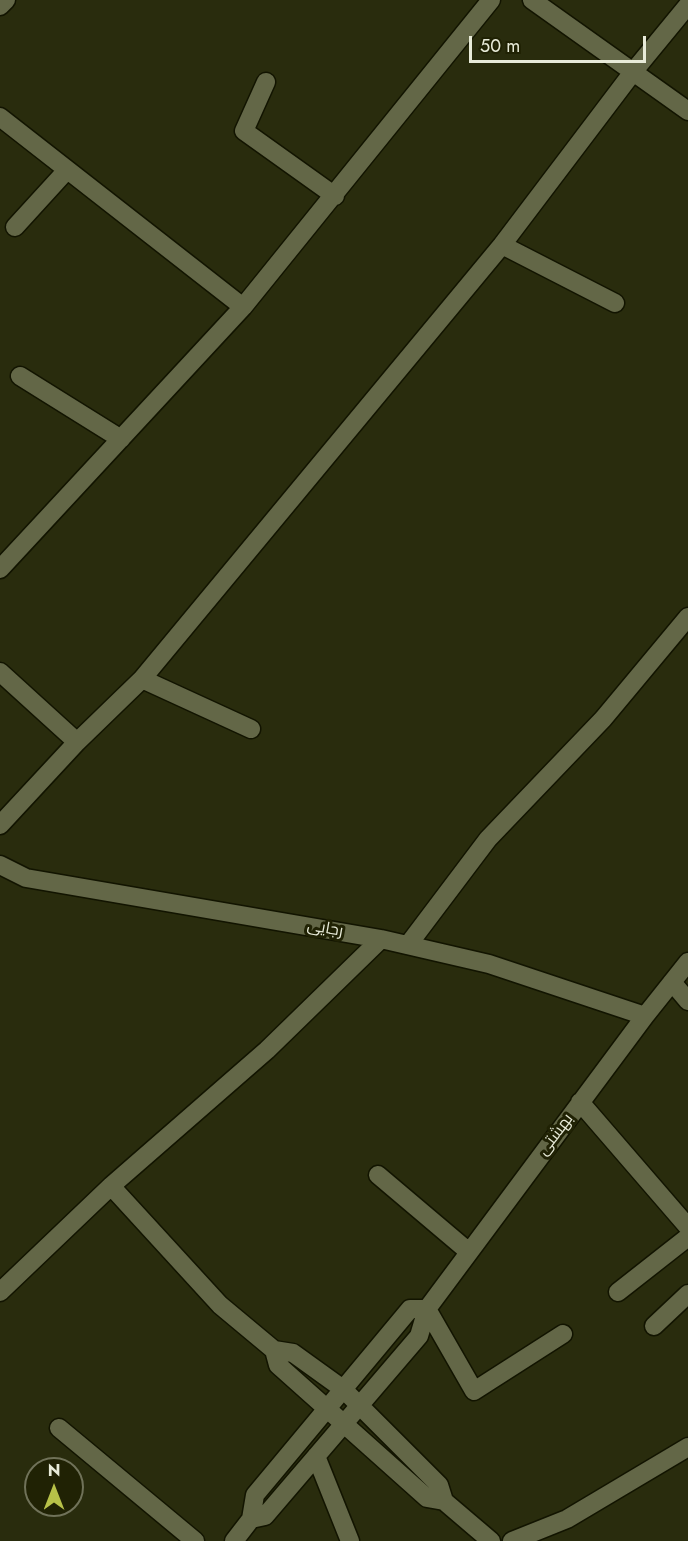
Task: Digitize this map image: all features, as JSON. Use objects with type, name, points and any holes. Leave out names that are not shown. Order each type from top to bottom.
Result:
[{"type":"street","points":[[0,6],[6,0]]},
{"type":"street","points":[[0,569],[243,307],[335,196],[491,0]]},
{"type":"street","points":[[532,0],[688,111]]},
{"type":"street","points":[[0,825],[77,742],[142,680],[502,245],[633,72],[688,5]]},
{"type":"street","points":[[266,81],[244,131],[335,196]]},
{"type":"street","points":[[0,117],[243,307]]},
{"type":"street","points":[[15,227],[67,170]]},
{"type":"street","points":[[502,245],[615,303]]},
{"type":"street","points":[[20,376],[121,439]]},
{"type":"street","points":[[408,945],[488,839],[603,719],[688,617]]},
{"type":"street","points":[[0,672],[77,742]]},
{"type":"street","points":[[142,680],[251,729]]},
{"type":"street","name":"رجایی","points":[[0,866],[26,878],[408,945],[489,964],[645,1016]]},
{"type":"street","points":[[2,1286],[111,1186],[267,1050],[381,939]]},
{"type":"street","name":"بهشتی","points":[[427,1309],[580,1102],[688,962]]},
{"type":"street","points":[[672,982],[688,1001]]},
{"type":"street","points":[[580,1102],[688,1227]]},
{"type":"street","points":[[378,1175],[469,1252]]},
{"type":"street","points":[[111,1186],[220,1305],[274,1350],[293,1353],[360,1404],[439,1485],[444,1501]]},
{"type":"street","points":[[618,1292],[688,1237]]},
{"type":"street","points":[[654,1326],[688,1294]]},
{"type":"street","points":[[234,1541],[251,1519],[255,1495],[343,1389],[410,1309],[427,1309]]},
{"type":"street","points":[[427,1309],[474,1391],[563,1334]]},
{"type":"street","points":[[251,1519],[265,1516],[419,1336],[427,1309]]},
{"type":"street","points":[[274,1350],[278,1365],[427,1498],[444,1501],[490,1541]]},
{"type":"street","points":[[59,1428],[195,1541]]},
{"type":"street","points":[[512,1541],[567,1519],[688,1447]]},
{"type":"street","points":[[316,1456],[350,1541]]}]
